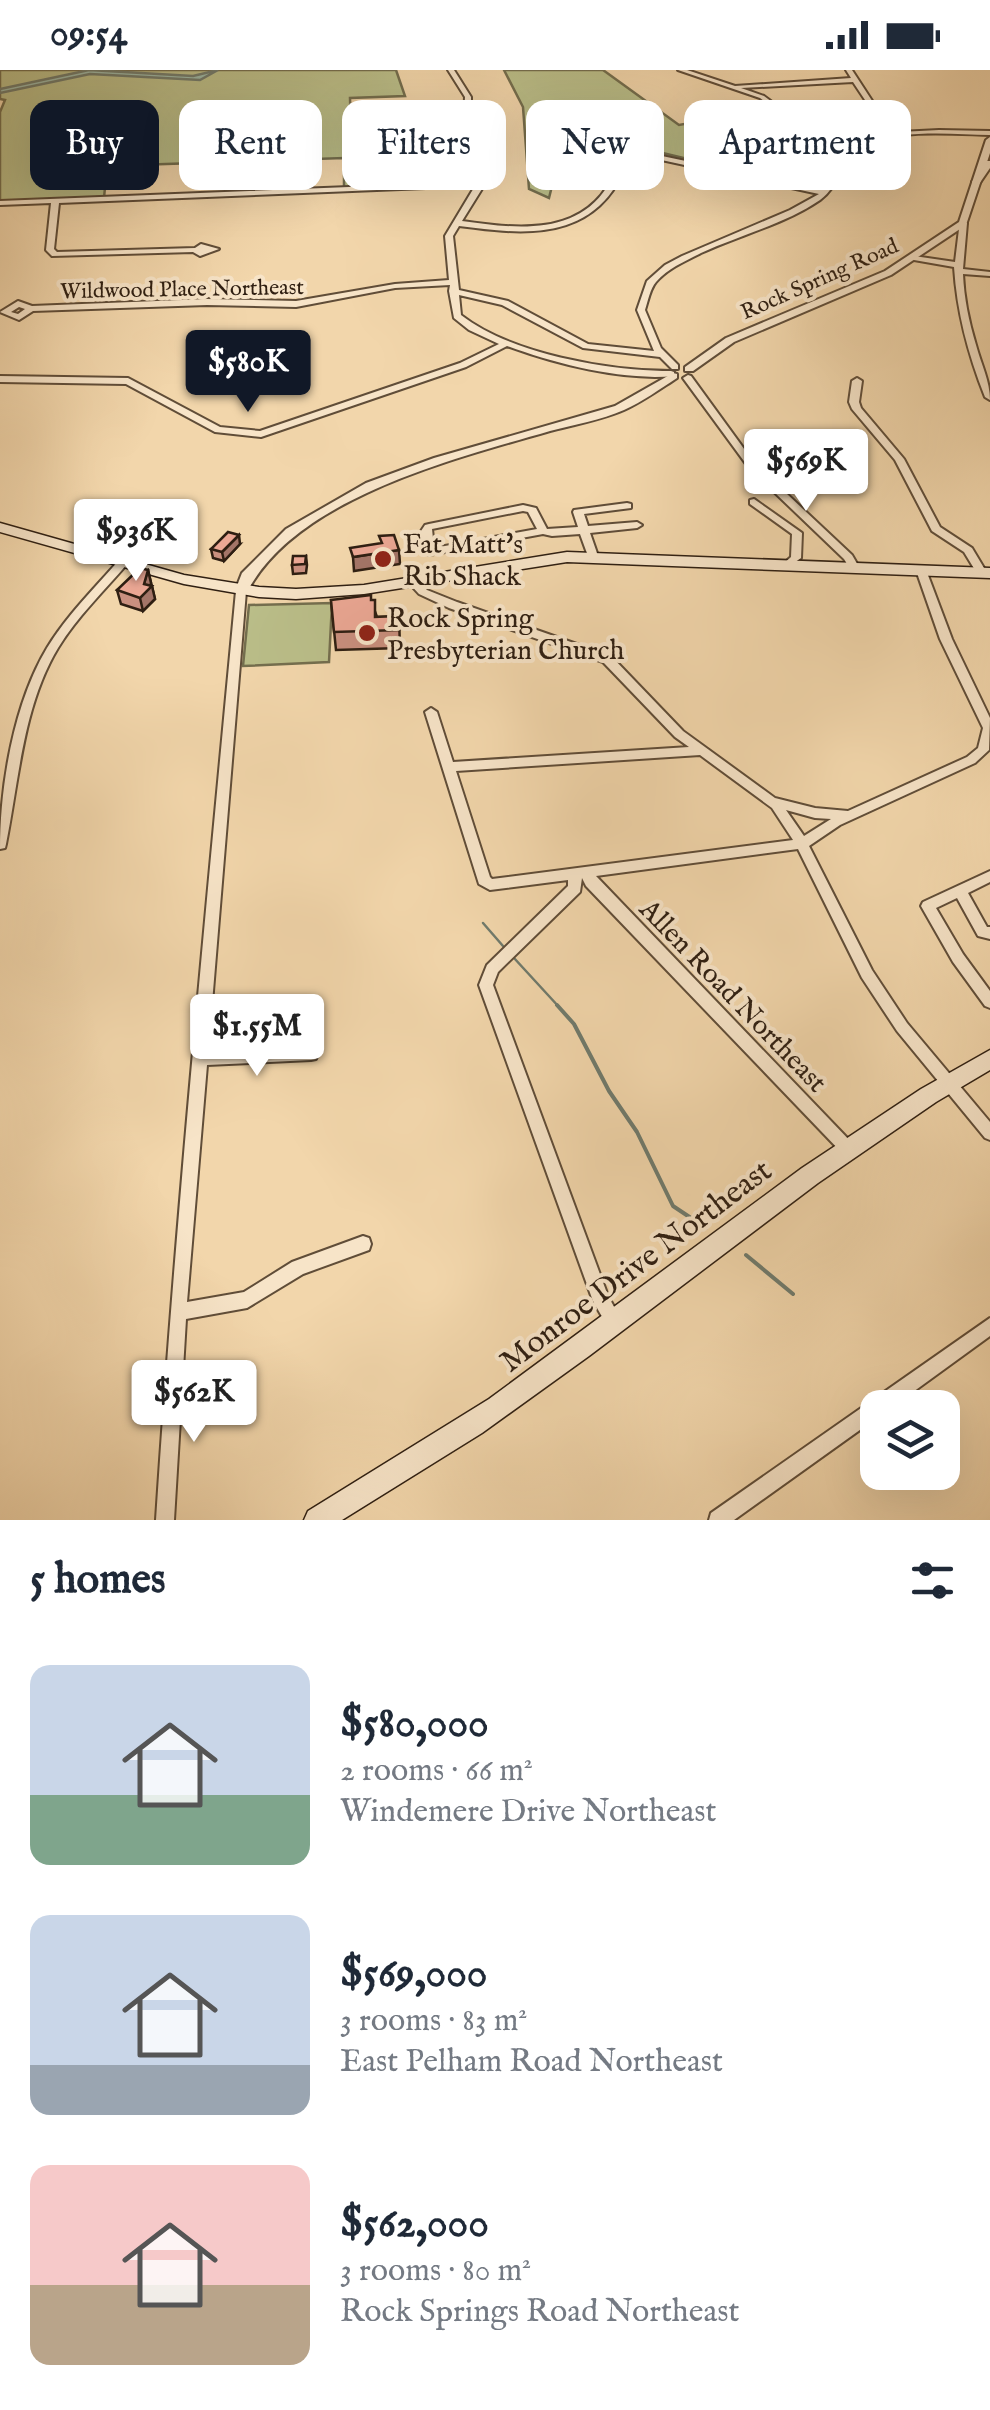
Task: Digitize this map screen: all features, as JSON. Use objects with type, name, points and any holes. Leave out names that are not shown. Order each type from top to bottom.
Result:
[{"type":"main road","points":[[0,527],[242,590],[330,593],[508,563],[593,556],[986,573]]},
{"type":"main road","name":"Monroe Drive Northeast","points":[[316,1520],[485,1416],[848,1149],[990,1059]]},
{"type":"street","points":[[451,70],[468,100]]},
{"type":"street","points":[[680,70],[768,100]]},
{"type":"street","points":[[849,70],[868,100]]},
{"type":"street","points":[[736,87],[758,82],[855,80]]},
{"type":"street","points":[[911,135],[990,136],[963,223],[959,268],[967,332],[990,397]]},
{"type":"street","points":[[456,223],[520,231],[558,226],[594,206],[612,186],[623,160],[643,154],[826,193]]},
{"type":"street","points":[[976,182],[990,163]]},
{"type":"street","points":[[0,203],[342,189]]},
{"type":"street","points":[[477,190],[449,236],[455,310],[462,322],[505,344],[587,364],[679,373]]},
{"type":"street","points":[[828,190],[802,207],[682,259],[656,276],[644,292],[641,310],[662,355],[752,466],[854,567]]},
{"type":"street","points":[[55,200],[50,232],[50,250],[55,254],[196,250]]},
{"type":"street","name":"Rock Spring Road","points":[[242,590],[247,576],[290,532],[372,485],[438,460],[619,408],[730,340],[844,293],[914,258],[963,223]]},
{"type":"street","points":[[938,240],[948,236],[960,238]]},
{"type":"street","points":[[914,258],[990,274]]},
{"type":"street","name":"Wildwood Place Northeast","points":[[30,310],[207,302],[296,304],[395,286],[452,287],[505,303],[586,346],[662,355]]},
{"type":"street","points":[[0,379],[128,381],[218,430],[254,434],[282,428],[399,384],[463,365],[505,344]]},
{"type":"street","points":[[857,381],[857,409],[899,459],[936,528],[968,550],[986,573]]},
{"type":"street","points":[[754,502],[798,533],[796,558],[788,564]]},
{"type":"street","points":[[593,556],[578,512],[627,506]]},
{"type":"street","points":[[543,530],[532,510],[523,508],[430,527],[426,537],[429,552],[543,530],[637,525]]},
{"type":"street","points":[[0,844],[31,698],[44,664],[67,627],[124,561]]},
{"type":"street","points":[[431,712],[486,882],[496,886],[802,844],[849,815],[971,760],[983,750],[988,738],[986,719],[946,639],[921,570]]},
{"type":"street","points":[[412,580],[422,592],[453,605],[606,659],[700,751],[772,801],[786,815],[802,844],[867,974],[947,1085],[990,1134]]},
{"type":"street","points":[[166,1520],[178,1312],[242,590]]},
{"type":"street","points":[[450,767],[700,751]]},
{"type":"street","points":[[772,801],[815,813],[849,815]]},
{"type":"street","points":[[582,874],[574,888],[492,969],[486,984],[601,1301],[614,1321]]},
{"type":"street","name":"Allen Road Northeast","points":[[582,874],[848,1149]]},
{"type":"street","points":[[990,876],[928,906],[958,958],[990,1002]]},
{"type":"street","points":[[960,890],[983,932],[990,933]]},
{"type":"street","points":[[200,1059],[311,1054]]},
{"type":"street","points":[[178,1312],[246,1300],[298,1268],[363,1244]]},
{"type":"street","points":[[718,1520],[990,1326]]},
{"type":"green space","points":[[0,70],[396,70],[405,96],[342,100],[342,158],[322,159],[322,100],[179,100],[179,164],[159,164],[159,100],[30,100],[30,190],[105,190],[104,198],[0,203],[0,112],[5,100],[0,99]]},
{"type":"green space","points":[[504,70],[603,70],[644,100],[526,100],[526,148],[523,107]]},
{"type":"green space","points":[[664,114],[679,125],[684,124],[684,158],[664,153]]},
{"type":"green space","points":[[531,190],[551,190],[549,198]]},
{"type":"green space","points":[[332,603],[329,662],[243,666],[249,605]]},
{"type":"shaded area","points":[[89,70],[193,76],[218,70],[200,80],[90,74],[0,93],[0,89]]},
{"type":"building","points":[[228,532],[239,535],[222,552],[211,549]]},
{"type":"building","points":[[394,535],[399,550],[353,557],[350,548],[382,543],[379,536]]},
{"type":"building","points":[[293,556],[306,556],[305,564],[292,565]]},
{"type":"building","points":[[140,568],[148,570],[144,584],[152,586],[140,598],[117,590]]},
{"type":"building","points":[[371,595],[371,600],[375,600],[375,617],[399,616],[399,630],[334,632],[331,600]]},
{"type":"waterway","points":[[483,923],[503,946]]},
{"type":"waterway","points":[[514,958],[559,1007]]},
{"type":"waterway","points":[[557,1005],[574,1024],[609,1091],[637,1132],[673,1206],[706,1228]]},
{"type":"waterway","points":[[746,1255],[793,1294]]},
{"type":"place","name":"Fat Matt's Rib Shack","points":[[383,559]]},
{"type":"place","name":"Rock Spring Presbyterian Church","points":[[367,633]]}]
